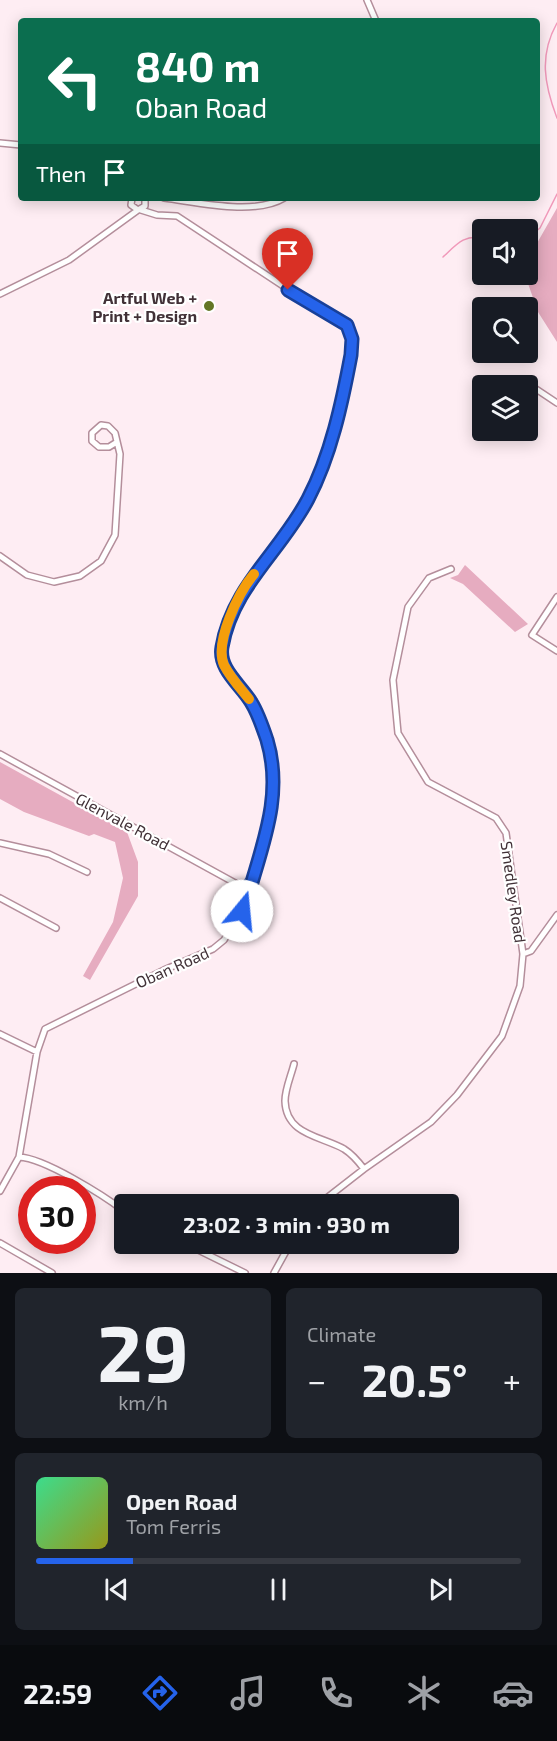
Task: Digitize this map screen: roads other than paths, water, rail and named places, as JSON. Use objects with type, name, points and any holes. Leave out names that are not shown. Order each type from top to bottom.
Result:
[{"type":"street","points":[[367,0],[375,18]]},
{"type":"street","points":[[0,143],[18,145]]},
{"type":"street","points":[[193,201],[241,206],[275,201]]},
{"type":"street","points":[[0,294],[69,260],[141,206]]},
{"type":"street","name":"Oban Road","points":[[0,1191],[19,1157],[37,1052],[42,1033],[48,1026],[213,949],[224,940],[242,911],[248,894],[246,889],[252,882],[275,796],[267,740],[252,703],[224,665],[221,651],[224,634],[250,579],[280,542],[308,500],[321,470],[347,378],[352,339],[350,330],[340,320],[327,315],[177,216],[153,214],[141,206]]},
{"type":"street","points":[[538,390],[557,403]]},
{"type":"street","points":[[0,556],[27,575],[54,582],[80,576],[101,561],[115,535],[120,454],[115,433],[108,426],[101,425],[92,433],[92,441],[99,447],[109,447],[117,442]]},
{"type":"street","name":"Smedley Road","points":[[332,1194],[364,1168],[431,1122],[457,1095],[502,1036],[520,986],[523,954],[506,833],[496,818],[428,782],[398,733],[393,680],[408,607],[429,578],[451,568]]},
{"type":"street","points":[[557,597],[532,635],[557,651]]},
{"type":"street","name":"Glenvale Road","points":[[0,754],[246,889]]},
{"type":"street","points":[[0,843],[49,854],[87,872]]},
{"type":"street","points":[[0,898],[56,928]]},
{"type":"street","points":[[523,954],[531,951],[557,915]]},
{"type":"street","points":[[0,1034],[37,1052]]},
{"type":"street","points":[[294,1064],[285,1099],[286,1111],[293,1123],[307,1135],[342,1148],[364,1168]]},
{"type":"street","points":[[19,1157],[31,1158],[103,1195],[114,1203]]},
{"type":"street","points":[[0,1243],[52,1273]]},
{"type":"street","points":[[206,1254],[245,1273]]},
{"type":"street","points":[[274,1273],[284,1254]]},
{"type":"waterway","points":[[557,23],[551,35],[545,70],[557,118]]},
{"type":"waterway","points":[[538,230],[557,194]]},
{"type":"waterway","points":[[443,257],[465,239],[472,238]]},
{"type":"place","name":"Artful Web + Print + Design","points":[[209,306]]}]
